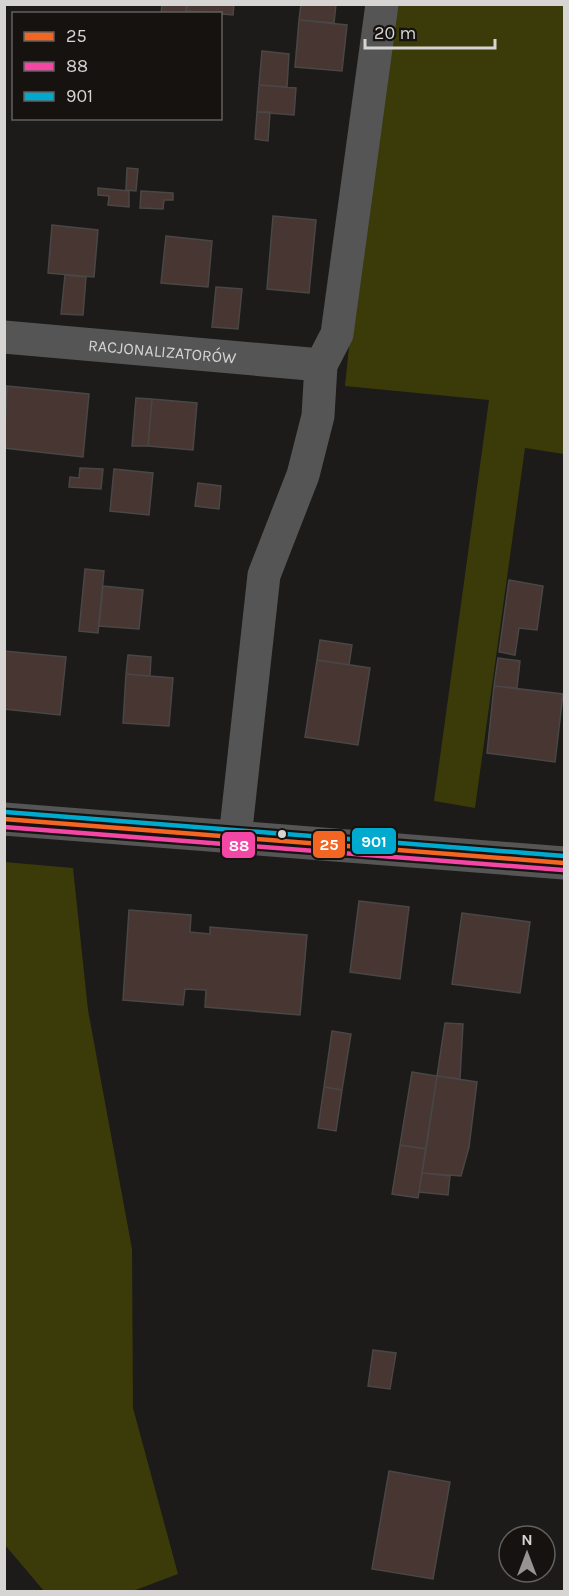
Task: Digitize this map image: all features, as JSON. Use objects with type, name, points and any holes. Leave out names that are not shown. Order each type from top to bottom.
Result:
[{"type":"street","points":[[235,838],[264,575],[303,476],[318,416],[321,364],[337,334],[382,4]]},
{"type":"street","name":"RACJONALIZATORÓW","points":[[4,337],[321,364]]},
{"type":"street","points":[[4,819],[564,863]]},
{"type":"shaded area","points":[[384,5],[564,5],[564,454],[525,448],[475,808],[434,801],[489,400],[345,386]]},
{"type":"shaded area","points":[[4,862],[73,868],[88,1010],[132,1249],[133,1408],[178,1574],[133,1591],[44,1591],[5,1545]]},
{"type":"building","points":[[162,4],[187,4],[186,12],[161,12]]},
{"type":"building","points":[[187,4],[234,4],[233,15],[222,14],[222,12],[186,11]]},
{"type":"building","points":[[301,4],[336,4],[334,23],[299,20]]},
{"type":"building","points":[[299,20],[347,25],[342,71],[295,67]]},
{"type":"building","points":[[262,51],[289,54],[287,87],[259,85]]},
{"type":"building","points":[[259,85],[296,88],[294,115],[257,112]]},
{"type":"building","points":[[257,112],[270,112],[268,141],[255,139]]},
{"type":"building","points":[[127,168],[138,169],[136,191],[126,190]]},
{"type":"building","points":[[98,188],[129,191],[129,207],[108,205],[109,196],[98,195]]},
{"type":"building","points":[[141,191],[173,193],[173,200],[164,200],[163,209],[140,208]]},
{"type":"building","points":[[273,216],[316,220],[309,293],[267,289]]},
{"type":"building","points":[[52,225],[98,230],[94,277],[48,273]]},
{"type":"building","points":[[166,236],[212,241],[208,287],[161,283]]},
{"type":"building","points":[[65,275],[86,277],[83,315],[61,314]]},
{"type":"building","points":[[216,287],[242,289],[238,329],[212,327]]},
{"type":"building","points":[[4,386],[7,386],[4,414]]},
{"type":"building","points":[[7,386],[89,394],[83,457],[4,448]]},
{"type":"building","points":[[136,398],[152,399],[148,446],[132,446]]},
{"type":"building","points":[[152,399],[197,403],[193,450],[148,446]]},
{"type":"building","points":[[80,468],[103,469],[101,489],[69,487],[70,477],[79,478]]},
{"type":"building","points":[[114,469],[153,473],[149,515],[110,511]]},
{"type":"building","points":[[198,483],[221,486],[219,509],[195,506]]},
{"type":"building","points":[[85,569],[104,571],[98,633],[79,631]]},
{"type":"building","points":[[509,580],[543,586],[537,630],[519,628],[515,655],[499,652]]},
{"type":"building","points":[[103,586],[143,590],[139,629],[99,626]]},
{"type":"building","points":[[320,640],[352,645],[349,665],[317,660]]},
{"type":"building","points":[[4,651],[66,657],[60,715],[4,709]]},
{"type":"building","points":[[128,655],[151,657],[150,676],[126,674]]},
{"type":"building","points":[[498,658],[520,661],[517,688],[494,686]]},
{"type":"building","points":[[317,660],[370,668],[358,745],[305,737]]},
{"type":"building","points":[[126,674],[173,678],[169,726],[123,723]]},
{"type":"building","points":[[494,686],[563,694],[555,762],[487,753]]},
{"type":"building","points":[[359,901],[409,907],[400,979],[350,972]]},
{"type":"building","points":[[129,910],[191,915],[190,932],[210,934],[210,927],[307,935],[300,1015],[205,1007],[206,990],[185,989],[183,1005],[123,1000]]},
{"type":"building","points":[[462,913],[530,922],[520,993],[452,984]]},
{"type":"building","points":[[445,1023],[463,1024],[460,1079],[437,1076]]},
{"type":"building","points":[[332,1031],[351,1034],[342,1090],[324,1087]]},
{"type":"building","points":[[412,1072],[437,1076],[426,1149],[400,1145]]},
{"type":"building","points":[[437,1076],[477,1082],[469,1147],[461,1176],[422,1173]]},
{"type":"building","points":[[324,1087],[342,1090],[336,1131],[318,1128]]},
{"type":"building","points":[[400,1145],[426,1149],[418,1198],[392,1194]]},
{"type":"building","points":[[422,1173],[450,1176],[448,1195],[419,1192]]},
{"type":"building","points":[[373,1350],[396,1353],[390,1389],[368,1386]]},
{"type":"building","points":[[389,1471],[450,1482],[433,1579],[372,1569]]},
{"type":"transit line","name":"901","points":[[5,812],[564,856]]},
{"type":"transit line","name":"25","points":[[4,819],[564,863]]},
{"type":"transit line","name":"88","points":[[4,827],[563,870]]}]
